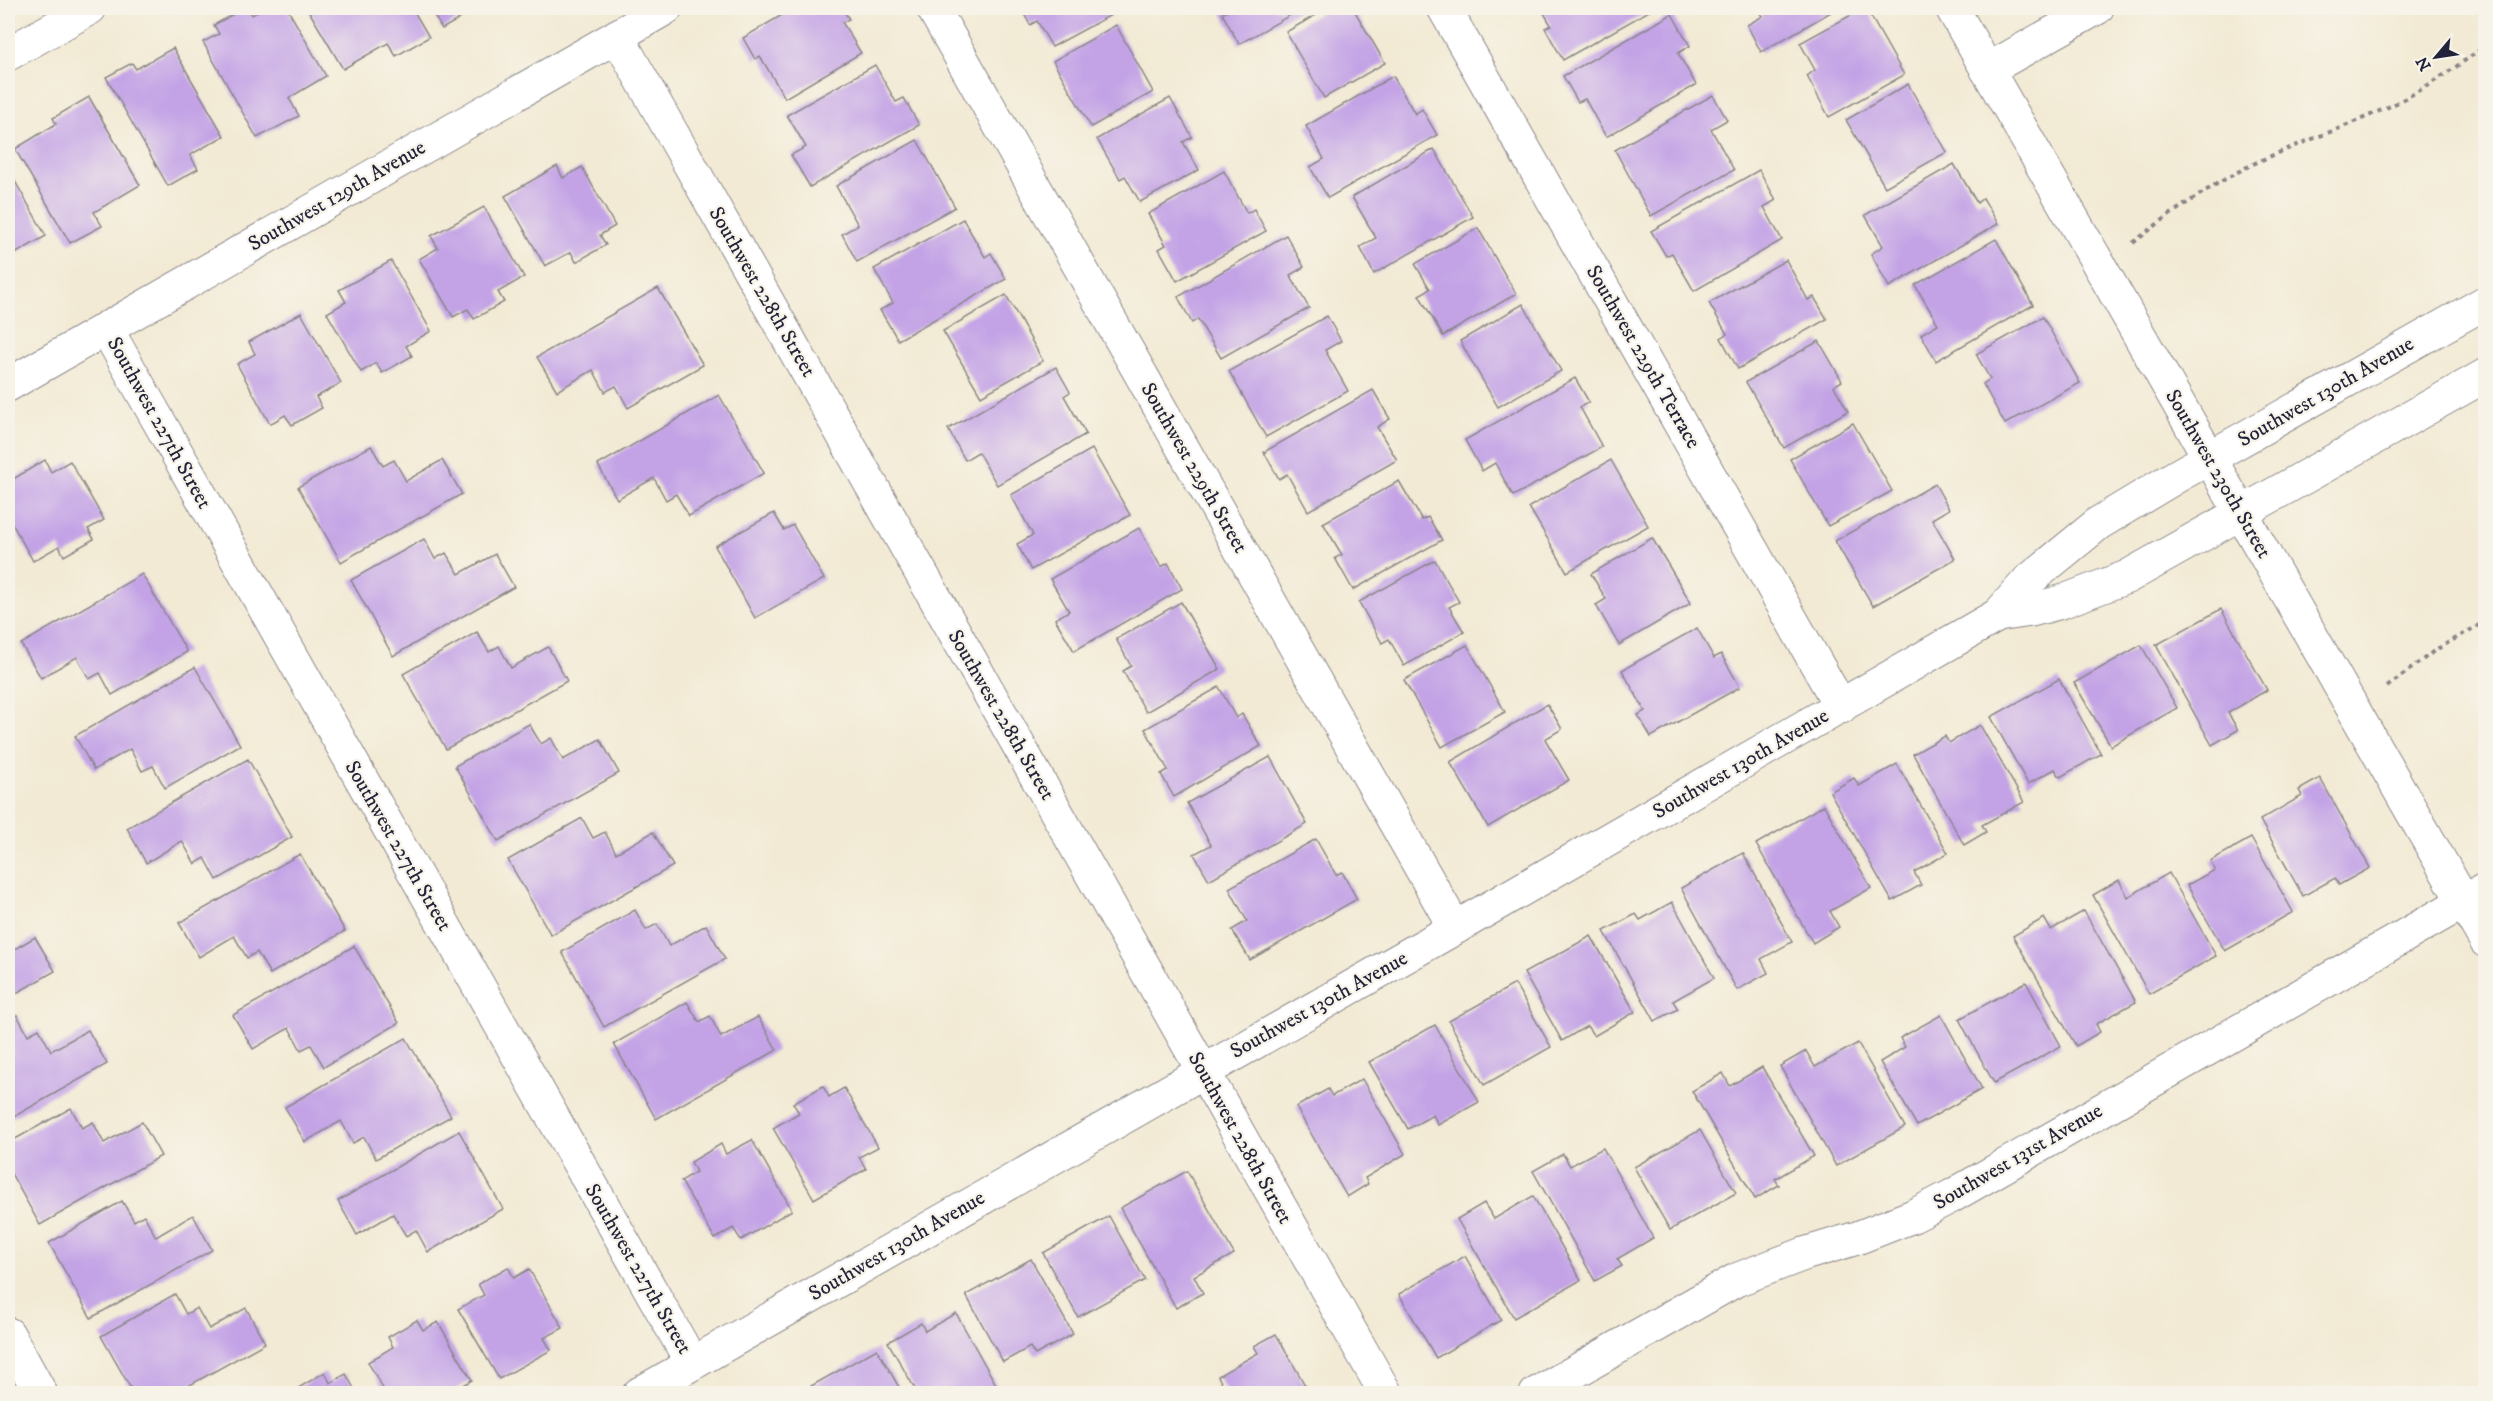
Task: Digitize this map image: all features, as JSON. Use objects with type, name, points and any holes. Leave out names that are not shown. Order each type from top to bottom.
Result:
[{"type":"street","points":[[8,54],[90,8]]},
{"type":"street","name":"Southwest 129th Avenue","points":[[8,385],[666,8]]},
{"type":"street","name":"Southwest 229th Street","points":[[933,8],[1455,928]]},
{"type":"street","name":"Southwest 229th Terrace","points":[[1444,8],[1841,706]]},
{"type":"street","name":"Southwest 230th Street","points":[[1952,8],[2240,513],[2474,895],[2486,941]]},
{"type":"street","points":[[1987,70],[2097,8]]},
{"type":"street","name":"Southwest 228th Street","points":[[617,36],[1386,1394]]},
{"type":"street","name":"Southwest 130th Avenue","points":[[639,1394],[1998,615],[2028,580],[2078,537],[2099,523],[2209,458],[2486,302]]},
{"type":"street","name":"Southwest 227th Street","points":[[106,328],[692,1363]]},
{"type":"street","name":"Southwest 130th Avenue","points":[[1998,615],[2061,602],[2127,577],[2486,375]]},
{"type":"street","name":"Southwest 131st Avenue","points":[[1536,1394],[1736,1280],[1857,1238],[1913,1216],[1952,1196],[2474,895]]},
{"type":"street","points":[[8,1334],[41,1394]]},
{"type":"path","points":[[2477,8],[2486,22]]},
{"type":"path","points":[[2133,243],[2171,213],[2218,184],[2279,153],[2404,99],[2440,78],[2486,45]]},
{"type":"path","points":[[2387,687],[2443,645],[2486,621]]},
{"type":"building","points":[[248,8],[252,15],[264,8],[287,8],[326,76],[289,98],[299,116],[257,138],[203,42],[219,34],[214,25]]},
{"type":"building","points":[[307,8],[412,8],[429,37],[396,56],[388,43],[343,69]]},
{"type":"building","points":[[430,8],[471,8],[473,11],[442,29]]},
{"type":"building","points":[[794,8],[842,8],[849,19],[842,22],[861,53],[785,98],[760,56],[755,59],[743,38]]},
{"type":"building","points":[[1021,8],[1107,8],[1111,15],[1052,47],[1037,21],[1030,25]]},
{"type":"building","points":[[1233,8],[1303,8],[1239,44],[1222,13]]},
{"type":"building","points":[[1328,8],[1353,8],[1385,63],[1324,98],[1286,32]]},
{"type":"building","points":[[1541,8],[1650,8],[1651,10],[1563,60],[1545,28],[1551,25]]},
{"type":"building","points":[[1757,8],[1838,8],[1761,52],[1747,25],[1763,16]]},
{"type":"building","points":[[1864,8],[1904,75],[1829,117],[1807,76],[1815,70],[1800,43]]},
{"type":"building","points":[[1672,14],[1690,46],[1678,53],[1696,85],[1606,137],[1585,99],[1578,102],[1563,76]]},
{"type":"building","points":[[1116,25],[1153,92],[1091,127],[1053,61]]},
{"type":"building","points":[[173,48],[224,136],[190,155],[198,169],[168,186],[106,77],[132,63],[136,69]]},
{"type":"building","points":[[875,65],[896,102],[904,98],[919,125],[810,187],[791,155],[806,147],[787,115]]},
{"type":"building","points":[[1393,76],[1415,114],[1422,109],[1437,135],[1328,198],[1310,167],[1324,159],[1306,126]]},
{"type":"building","points":[[1908,84],[1947,152],[1885,187],[1846,120]]},
{"type":"building","points":[[1713,95],[1727,120],[1711,129],[1734,170],[1651,216],[1615,150]]},
{"type":"building","points":[[89,97],[140,185],[94,212],[102,226],[70,243],[15,149],[56,124],[53,118]]},
{"type":"building","points":[[1170,98],[1192,137],[1183,142],[1199,170],[1140,202],[1125,176],[1120,179],[1097,139]]},
{"type":"building","points":[[917,140],[955,207],[857,262],[842,234],[858,225],[836,186]]},
{"type":"building","points":[[1434,149],[1473,217],[1374,274],[1360,247],[1376,238],[1352,197]]},
{"type":"building","points":[[1954,164],[1977,203],[1983,198],[1998,224],[1889,287],[1871,254],[1883,246],[1865,215]]},
{"type":"building","points":[[557,166],[563,178],[582,167],[615,226],[600,235],[606,245],[576,262],[571,252],[545,266],[505,196]]},
{"type":"building","points":[[8,169],[46,236],[8,258]]},
{"type":"building","points":[[1759,170],[1776,200],[1764,207],[1782,240],[1694,291],[1672,253],[1666,256],[1651,231]]},
{"type":"building","points":[[1224,171],[1247,213],[1254,209],[1266,231],[1177,281],[1159,249],[1166,245],[1148,214]]},
{"type":"building","points":[[484,207],[524,277],[498,292],[504,302],[474,319],[468,309],[453,317],[419,259],[438,248],[431,236]]},
{"type":"building","points":[[963,219],[985,257],[991,253],[1006,279],[898,340],[880,310],[893,303],[874,269]]},
{"type":"building","points":[[1478,228],[1516,294],[1443,336],[1419,295],[1430,289],[1415,264]]},
{"type":"building","points":[[1286,235],[1304,267],[1290,275],[1309,308],[1221,358],[1198,319],[1192,323],[1178,297]]},
{"type":"building","points":[[1996,239],[2033,305],[1936,361],[1921,334],[1938,324],[1915,285]]},
{"type":"building","points":[[1786,260],[1808,300],[1814,297],[1827,319],[1738,369],[1721,338],[1727,334],[1709,303]]},
{"type":"building","points":[[391,261],[431,331],[406,346],[412,356],[382,373],[376,363],[361,372],[327,313],[346,302],[339,290]]},
{"type":"building","points":[[658,288],[703,365],[628,408],[616,386],[605,392],[593,370],[557,391],[537,357]]},
{"type":"building","points":[[1006,295],[1043,361],[981,396],[943,331]]},
{"type":"building","points":[[1523,304],[1561,371],[1498,407],[1460,341]]},
{"type":"building","points":[[301,313],[341,383],[316,397],[322,408],[292,425],[285,415],[270,424],[237,364],[255,354],[249,342]]},
{"type":"building","points":[[1327,316],[1341,341],[1325,350],[1348,391],[1266,437],[1229,371]]},
{"type":"building","points":[[2043,317],[2080,383],[2005,424],[1983,384],[1990,379],[1976,354]]},
{"type":"building","points":[[1819,341],[1842,381],[1834,386],[1848,411],[1784,448],[1746,382]]},
{"type":"building","points":[[1056,367],[1070,392],[1064,396],[1086,434],[997,485],[978,452],[965,460],[948,429]]},
{"type":"building","points":[[1575,378],[1589,402],[1580,407],[1602,447],[1513,496],[1495,463],[1482,471],[1465,440]]},
{"type":"building","points":[[1373,390],[1390,419],[1377,427],[1397,460],[1308,511],[1287,474],[1279,479],[1264,452]]},
{"type":"building","points":[[719,395],[764,473],[689,516],[676,494],[666,500],[654,478],[617,499],[598,465]]},
{"type":"building","points":[[1853,423],[1892,491],[1828,526],[1790,459]]},
{"type":"building","points":[[371,446],[383,466],[394,460],[406,481],[442,460],[462,494],[341,562],[298,487]]},
{"type":"building","points":[[1092,449],[1130,515],[1031,570],[1017,544],[1033,535],[1011,495]]},
{"type":"building","points":[[45,460],[51,472],[70,461],[104,520],[88,529],[94,539],[64,556],[59,546],[33,561],[8,516],[8,482]]},
{"type":"building","points":[[1611,460],[1648,526],[1567,572],[1529,507]]},
{"type":"building","points":[[1399,481],[1422,520],[1428,517],[1442,540],[1353,590],[1335,558],[1342,555],[1323,523]]},
{"type":"building","points":[[1935,484],[1949,509],[1932,519],[1955,559],[1873,606],[1835,541]]},
{"type":"building","points":[[774,513],[784,530],[793,525],[824,579],[755,618],[715,546]]},
{"type":"building","points":[[1139,528],[1161,567],[1168,563],[1182,589],[1074,651],[1055,619],[1069,611],[1050,579]]},
{"type":"building","points":[[1652,538],[1691,603],[1619,645],[1596,605],[1606,599],[1591,574]]},
{"type":"building","points":[[424,539],[435,559],[446,553],[459,574],[495,554],[514,587],[393,656],[351,580]]},
{"type":"building","points":[[1435,560],[1459,602],[1449,607],[1464,632],[1404,666],[1389,639],[1382,643],[1359,602]]},
{"type":"building","points":[[142,574],[187,652],[112,695],[100,673],[89,679],[77,657],[41,678],[21,644]]},
{"type":"building","points":[[1181,602],[1220,669],[1146,712],[1123,671],[1131,666],[1116,639]]},
{"type":"building","points":[[2221,609],[2267,690],[2228,713],[2238,730],[2212,745],[2156,645]]},
{"type":"building","points":[[1697,628],[1714,658],[1721,654],[1740,687],[1651,737],[1638,715],[1645,711],[1622,670]]},
{"type":"building","points":[[477,632],[489,652],[499,646],[511,668],[548,647],[567,681],[446,749],[403,674]]},
{"type":"building","points":[[1467,645],[1505,712],[1442,747],[1404,680]]},
{"type":"building","points":[[2141,645],[2177,708],[2111,746],[2074,683]]},
{"type":"building","points":[[195,667],[240,745],[165,788],[153,766],[142,771],[130,749],[94,770],[75,736]]},
{"type":"building","points":[[2059,679],[2101,754],[2060,777],[2055,769],[2028,784],[1991,717]]},
{"type":"building","points":[[1219,687],[1236,718],[1242,714],[1261,746],[1174,797],[1161,774],[1168,770],[1145,729]]},
{"type":"building","points":[[1547,704],[1562,729],[1545,739],[1569,780],[1488,827],[1450,762]]},
{"type":"building","points":[[529,724],[541,744],[551,738],[563,760],[600,739],[619,773],[498,841],[455,766]]},
{"type":"building","points":[[1980,725],[2024,802],[1982,825],[1986,832],[1964,845],[1913,754],[1945,736],[1949,743]]},
{"type":"building","points":[[1270,757],[1307,824],[1209,880],[1194,854],[1211,845],[1187,803]]},
{"type":"building","points":[[248,759],[292,837],[217,880],[205,858],[195,864],[182,841],[146,863],[127,828]]},
{"type":"building","points":[[1897,764],[1948,853],[1914,872],[1921,885],[1892,901],[1830,792],[1854,778],[1859,786]]},
{"type":"building","points":[[2320,778],[2370,868],[2339,885],[2335,878],[2303,896],[2260,820],[2302,796],[2299,790]]},
{"type":"building","points":[[1824,805],[1871,888],[1830,911],[1839,927],[1813,943],[1756,844]]},
{"type":"building","points":[[582,818],[593,838],[605,832],[616,853],[653,832],[673,866],[551,935],[508,860]]},
{"type":"building","points":[[2251,838],[2293,912],[2225,951],[2187,885],[2215,870],[2210,861]]},
{"type":"building","points":[[1316,839],[1336,875],[1342,872],[1357,899],[1250,960],[1232,930],[1247,921],[1229,888]]},
{"type":"building","points":[[1743,853],[1792,942],[1761,959],[1768,973],[1737,990],[1681,888]]},
{"type":"building","points":[[300,854],[345,931],[270,974],[257,952],[247,958],[234,936],[199,957],[179,923]]},
{"type":"building","points":[[2169,873],[2216,956],[2149,994],[2093,895],[2119,880],[2128,897]]},
{"type":"building","points":[[1672,902],[1714,978],[1673,1001],[1678,1009],[1655,1021],[1604,931],[1636,914],[1640,920]]},
{"type":"building","points":[[635,910],[646,930],[657,924],[669,946],[706,925],[725,959],[604,1027],[562,952]]},
{"type":"building","points":[[2084,911],[2136,1002],[2096,1024],[2100,1032],[2076,1046],[2013,936],[2044,918],[2051,930]]},
{"type":"building","points":[[1591,936],[1635,1012],[1594,1036],[1587,1026],[1562,1041],[1524,973]]},
{"type":"building","points":[[35,937],[55,971],[8,998],[8,953]]},
{"type":"building","points":[[354,946],[399,1023],[324,1067],[311,1045],[301,1050],[289,1028],[253,1049],[233,1015]]},
{"type":"building","points":[[2026,982],[2061,1046],[1994,1083],[1959,1019]]},
{"type":"building","points":[[1515,984],[1551,1047],[1484,1085],[1449,1021]]},
{"type":"building","points":[[687,1002],[699,1022],[710,1016],[721,1037],[758,1017],[777,1050],[656,1119],[614,1044]]},
{"type":"building","points":[[17,1015],[28,1035],[39,1029],[51,1051],[88,1030],[107,1064],[8,1120],[8,1021]]},
{"type":"building","points":[[1941,1015],[1982,1089],[1917,1126],[1880,1062],[1905,1047],[1900,1038]]},
{"type":"building","points":[[1435,1025],[1479,1102],[1438,1125],[1433,1115],[1408,1129],[1369,1062]]},
{"type":"building","points":[[406,1038],[451,1116],[376,1159],[364,1137],[353,1143],[341,1121],[305,1142],[285,1107]]},
{"type":"building","points":[[1858,1043],[1905,1127],[1836,1166],[1780,1066],[1806,1051],[1815,1067]]},
{"type":"building","points":[[1762,1067],[1814,1156],[1775,1179],[1779,1185],[1755,1199],[1692,1091],[1723,1073],[1730,1086]]},
{"type":"building","points":[[1362,1079],[1405,1154],[1365,1178],[1368,1184],[1347,1197],[1296,1107],[1328,1089],[1332,1096]]},
{"type":"building","points":[[823,1086],[829,1097],[844,1088],[878,1147],[859,1157],[866,1169],[814,1199],[773,1128],[799,1113],[793,1103]]},
{"type":"building","points":[[71,1108],[82,1128],[93,1122],[104,1143],[142,1122],[161,1156],[40,1225],[8,1168],[8,1143]]},
{"type":"building","points":[[1700,1130],[1736,1193],[1670,1230],[1634,1167]]},
{"type":"building","points":[[459,1131],[503,1209],[428,1252],[416,1230],[406,1236],[393,1214],[357,1235],[338,1201]]},
{"type":"building","points":[[752,1140],[792,1210],[741,1240],[733,1228],[715,1239],[681,1181],[696,1172],[691,1162],[721,1144],[726,1154]]},
{"type":"building","points":[[1603,1148],[1653,1238],[1617,1259],[1622,1266],[1595,1281],[1533,1171],[1563,1154],[1570,1166]]},
{"type":"building","points":[[1187,1171],[1234,1254],[1194,1276],[1203,1293],[1176,1308],[1120,1208]]},
{"type":"building","points":[[1533,1196],[1581,1280],[1514,1318],[1457,1219],[1484,1203],[1494,1219]]},
{"type":"building","points":[[122,1201],[134,1221],[144,1215],[156,1237],[193,1215],[212,1250],[91,1318],[49,1243]]},
{"type":"building","points":[[1109,1216],[1145,1280],[1078,1317],[1043,1253]]},
{"type":"building","points":[[1465,1256],[1501,1320],[1436,1358],[1399,1294]]},
{"type":"building","points":[[1031,1259],[1073,1334],[1035,1355],[1030,1347],[1003,1362],[966,1295]]},
{"type":"building","points":[[508,1267],[514,1278],[529,1269],[563,1328],[544,1338],[551,1350],[499,1379],[458,1309],[484,1295],[478,1284]]},
{"type":"building","points":[[175,1294],[186,1314],[197,1308],[209,1329],[246,1308],[265,1343],[174,1394],[134,1394],[101,1336]]},
{"type":"building","points":[[956,1313],[999,1390],[992,1394],[918,1394],[888,1342],[921,1323],[925,1331]]},
{"type":"building","points":[[417,1320],[423,1330],[438,1322],[472,1380],[453,1391],[455,1394],[386,1394],[368,1362],[393,1347],[388,1337]]},
{"type":"building","points":[[1276,1334],[1310,1394],[1227,1394],[1218,1376],[1258,1353],[1254,1346]]},
{"type":"building","points":[[877,1349],[903,1394],[815,1394],[811,1386]]},
{"type":"building","points":[[325,1372],[330,1383],[346,1374],[357,1394],[297,1394],[295,1390]]}]
